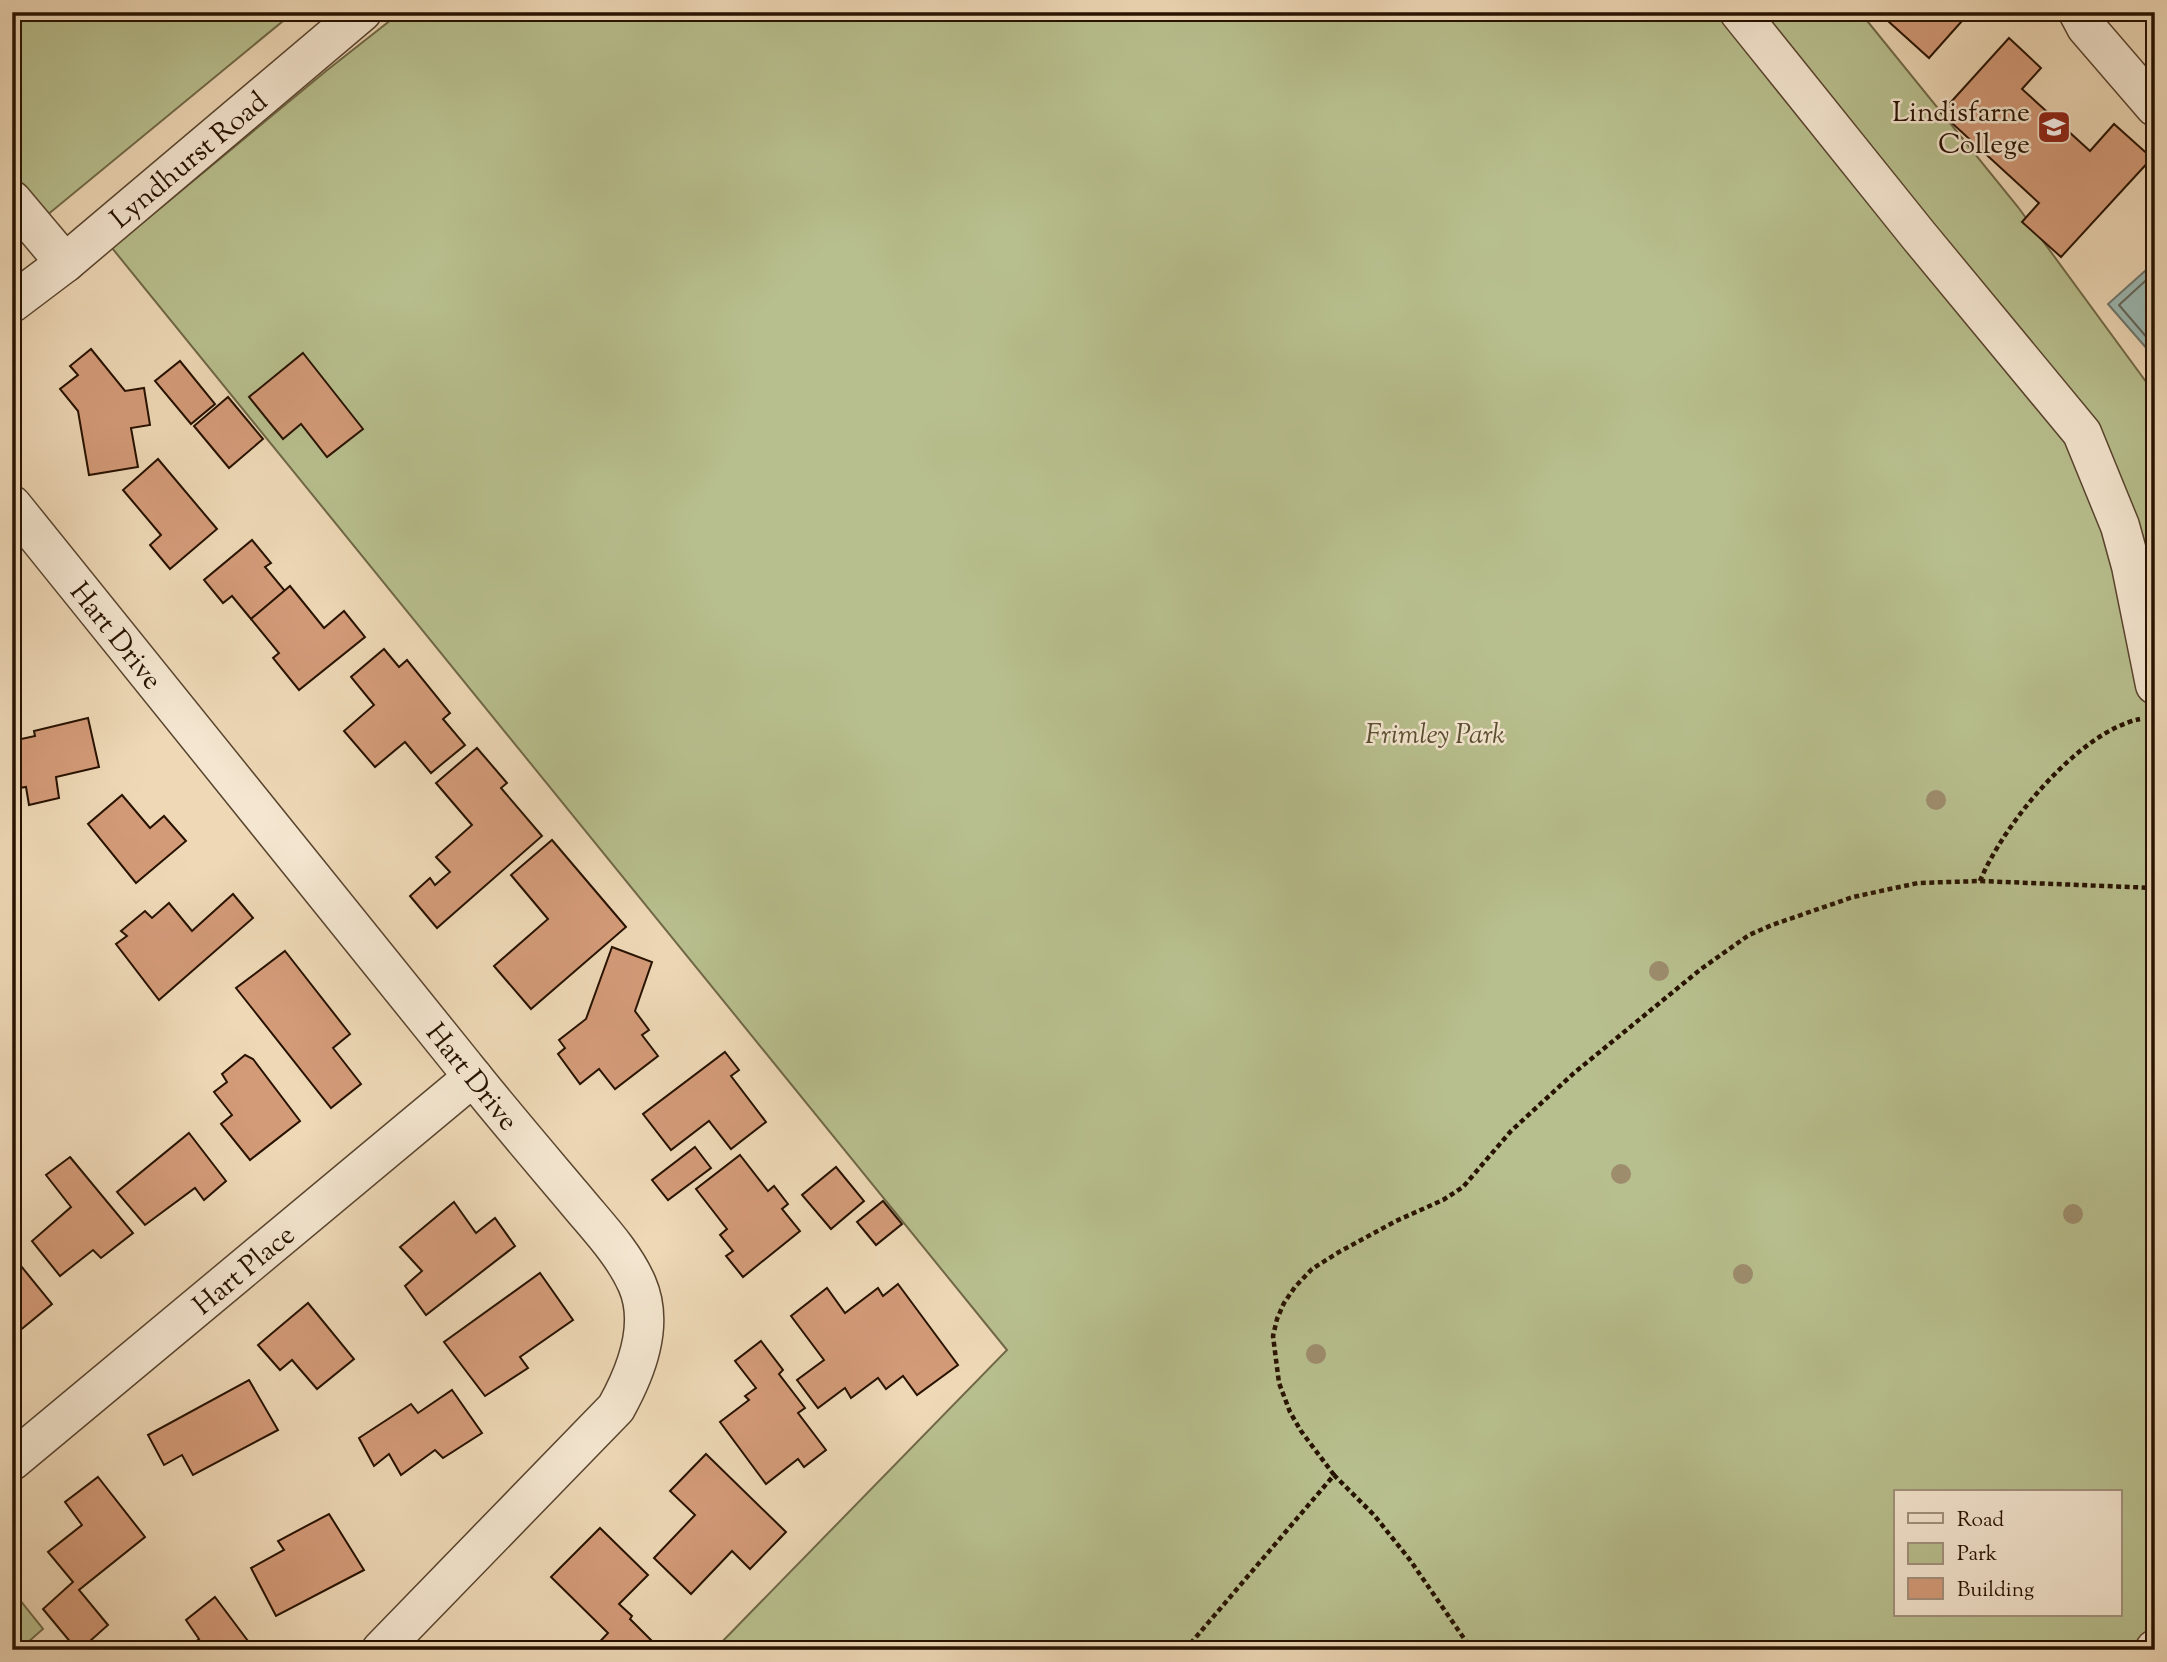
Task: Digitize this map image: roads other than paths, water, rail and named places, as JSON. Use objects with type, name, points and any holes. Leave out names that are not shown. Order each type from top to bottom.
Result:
[{"type":"street","name":"Lyndhurst Road","points":[[12,303],[65,263],[362,12]]},
{"type":"street","points":[[1739,12],[2082,433],[2120,526],[2132,566],[2150,701]]},
{"type":"street","points":[[2078,12],[2086,27],[2155,107]]},
{"type":"street","points":[[12,200],[65,263]]},
{"type":"street","name":"Hart Drive","points":[[12,505],[473,1077],[605,1235],[639,1287],[644,1316],[641,1349],[632,1380],[616,1408],[381,1650]]},
{"type":"street","name":"Hart Place","points":[[12,1461],[473,1077]]},
{"type":"water","points":[[2155,262],[2155,358],[2108,304]]},
{"type":"place","name":"Lindisfarne College","points":[[2054,127]]},
{"type":"park label","name":"Frimley Park","points":[[1435,733]]}]
